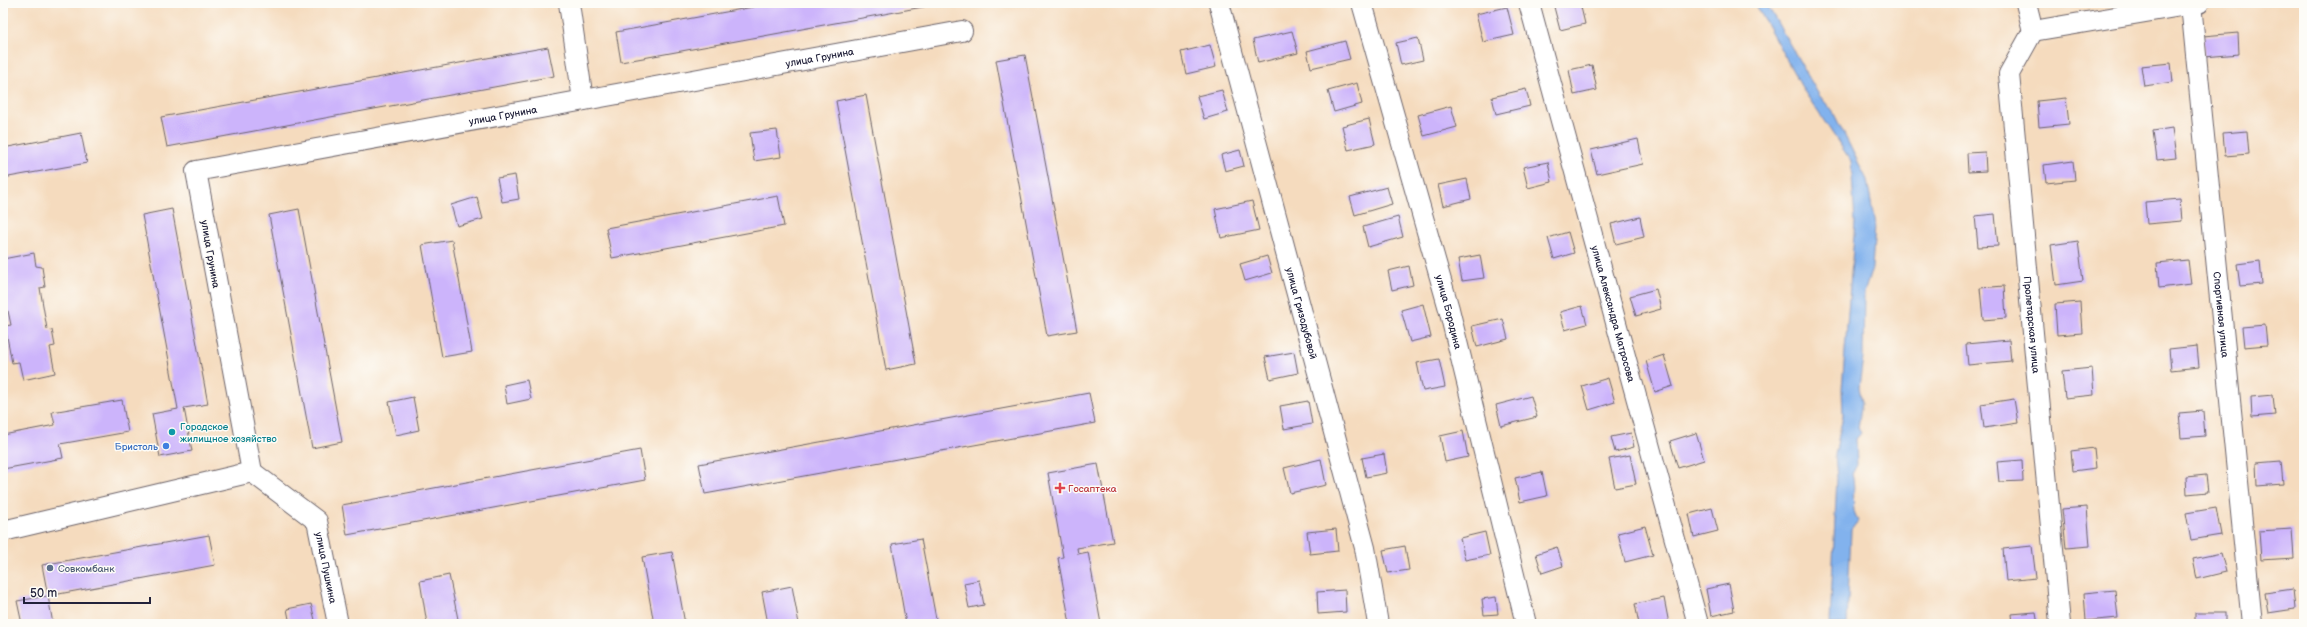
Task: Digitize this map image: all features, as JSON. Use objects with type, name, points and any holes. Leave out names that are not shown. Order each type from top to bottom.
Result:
[{"type":"street","points":[[569,3],[583,100]]},
{"type":"street","name":"улица Гризодубовой","points":[[1219,3],[1365,548],[1378,624]]},
{"type":"street","name":"улица Бородина","points":[[1362,3],[1449,309],[1526,624]]},
{"type":"street","name":"улица Александра Матросова","points":[[1529,3],[1698,624]]},
{"type":"street","points":[[2026,3],[2033,31],[2195,4]]},
{"type":"street","name":"Спортивная улица","points":[[2195,4],[2252,624]]},
{"type":"street","name":"улица Грунина","points":[[252,472],[196,171],[962,31]]},
{"type":"street","name":"Пролетарская улица","points":[[2033,31],[2009,74],[2060,624]]},
{"type":"street","points":[[3,531],[252,472]]},
{"type":"street","name":"улица Пушкина","points":[[252,472],[317,521],[338,624]]},
{"type":"water","points":[[1755,3],[1766,3],[1819,95],[1833,112],[1867,180],[1875,225],[1872,268],[1864,293],[1863,357],[1859,387],[1862,402],[1858,428],[1861,433],[1856,439],[1857,465],[1852,474],[1854,486],[1853,505],[1855,516],[1858,521],[1851,530],[1847,624],[1830,624],[1837,477],[1835,455],[1843,415],[1842,389],[1855,222],[1851,161],[1804,91]]},
{"type":"building","points":[[775,3],[939,4],[621,62],[616,32]]},
{"type":"building","points":[[1570,3],[1580,3],[1585,24],[1560,30],[1554,7]]},
{"type":"building","points":[[1507,7],[1514,35],[1483,42],[1476,14]]},
{"type":"building","points":[[1292,31],[1298,53],[1258,63],[1253,40]]},
{"type":"building","points":[[2238,33],[2239,54],[2204,57],[2203,36]]},
{"type":"building","points":[[1418,38],[1423,60],[1401,65],[1396,43]]},
{"type":"building","points":[[1345,41],[1350,59],[1311,68],[1307,51]]},
{"type":"building","points":[[1210,45],[1216,67],[1186,74],[1181,52]]},
{"type":"building","points":[[548,47],[554,76],[167,147],[161,117]]},
{"type":"building","points":[[1025,55],[1077,331],[1047,336],[996,60]]},
{"type":"building","points":[[2171,63],[2173,82],[2144,86],[2141,66]]},
{"type":"building","points":[[1592,65],[1597,90],[1574,95],[1569,70]]},
{"type":"building","points":[[1357,83],[1362,104],[1334,112],[1328,91]]},
{"type":"building","points":[[1526,89],[1530,106],[1496,114],[1492,97]]},
{"type":"building","points":[[1222,90],[1228,112],[1204,119],[1197,96]]},
{"type":"building","points":[[866,95],[916,364],[886,370],[836,101]]},
{"type":"building","points":[[2066,98],[2069,124],[2039,127],[2037,101]]},
{"type":"building","points":[[1451,106],[1457,127],[1424,136],[1418,115]]},
{"type":"building","points":[[1369,119],[1375,144],[1348,150],[1342,126]]},
{"type":"building","points":[[2172,128],[2176,158],[2157,160],[2153,131]]},
{"type":"building","points":[[777,130],[781,157],[754,161],[750,133]]},
{"type":"building","points":[[2247,131],[2249,154],[2225,156],[2223,133]]},
{"type":"building","points":[[81,133],[87,163],[3,178],[3,148]]},
{"type":"building","points":[[1638,139],[1643,164],[1597,174],[1591,150]]},
{"type":"building","points":[[1240,150],[1244,166],[1225,171],[1221,155]]},
{"type":"building","points":[[1985,152],[1986,171],[1968,172],[1967,153]]},
{"type":"building","points":[[2073,161],[2075,180],[2046,183],[2044,165]]},
{"type":"building","points":[[1548,162],[1552,182],[1528,188],[1523,167]]},
{"type":"building","points":[[515,175],[519,199],[502,202],[497,178]]},
{"type":"building","points":[[1467,179],[1471,199],[1443,206],[1438,185]]},
{"type":"building","points":[[1387,187],[1392,204],[1355,215],[1350,197]]},
{"type":"building","points":[[778,196],[784,226],[612,258],[606,228]]},
{"type":"building","points":[[477,197],[483,219],[457,226],[451,205]]},
{"type":"building","points":[[2180,199],[2182,221],[2147,224],[2145,202]]},
{"type":"building","points":[[1252,201],[1259,230],[1221,238],[1215,209]]},
{"type":"building","points":[[172,209],[208,404],[184,408],[192,451],[160,457],[152,414],[178,409],[142,215]]},
{"type":"building","points":[[299,209],[342,442],[312,448],[269,215]]},
{"type":"building","points":[[1995,214],[1998,246],[1978,247],[1975,216]]},
{"type":"building","points":[[1398,217],[1403,237],[1368,247],[1363,227]]},
{"type":"building","points":[[1640,217],[1644,237],[1616,244],[1611,224]]},
{"type":"building","points":[[1568,232],[1574,253],[1554,259],[1548,238]]},
{"type":"building","points":[[452,240],[472,352],[442,357],[422,245]]},
{"type":"building","points":[[2078,241],[2083,281],[2056,285],[2051,245]]},
{"type":"building","points":[[34,253],[36,266],[42,267],[45,287],[40,288],[47,329],[52,330],[55,346],[50,347],[55,373],[23,380],[19,362],[12,363],[5,326],[11,325],[8,311],[3,312],[3,259]]},
{"type":"building","points":[[1480,255],[1484,278],[1462,281],[1458,259]]},
{"type":"building","points":[[1267,256],[1272,273],[1245,281],[1240,264]]},
{"type":"building","points":[[2188,260],[2191,284],[2159,288],[2157,263]]},
{"type":"building","points":[[2260,261],[2262,284],[2240,286],[2237,264]]},
{"type":"building","points":[[1409,266],[1413,285],[1392,290],[1388,271]]},
{"type":"building","points":[[2004,286],[2006,318],[1983,320],[1980,288]]},
{"type":"building","points":[[1656,289],[1661,309],[1636,316],[1630,296]]},
{"type":"building","points":[[2080,302],[2082,333],[2057,335],[2055,304]]},
{"type":"building","points":[[1423,304],[1431,337],[1410,342],[1401,310]]},
{"type":"building","points":[[1582,306],[1587,324],[1565,330],[1560,312]]},
{"type":"building","points":[[1503,319],[1508,339],[1477,347],[1472,326]]},
{"type":"building","points":[[2265,325],[2267,345],[2244,347],[2242,327]]},
{"type":"building","points":[[2009,340],[2011,361],[1968,365],[1966,344]]},
{"type":"building","points":[[2197,346],[2199,367],[2171,370],[2169,349]]},
{"type":"building","points":[[1294,352],[1298,373],[1270,379],[1265,357]]},
{"type":"building","points":[[1664,355],[1673,386],[1655,392],[1646,361]]},
{"type":"building","points":[[1439,359],[1445,387],[1423,391],[1417,363]]},
{"type":"building","points":[[2092,368],[2094,395],[2065,398],[2062,371]]},
{"type":"building","points":[[1608,378],[1615,402],[1589,410],[1582,386]]},
{"type":"building","points":[[527,380],[531,399],[507,404],[504,385]]},
{"type":"building","points":[[1089,393],[1095,423],[705,494],[699,464]]},
{"type":"building","points":[[2273,395],[2275,415],[2252,417],[2251,397]]},
{"type":"building","points":[[1531,396],[1537,417],[1501,426],[1496,405]]},
{"type":"building","points":[[413,397],[419,430],[396,435],[389,402]]},
{"type":"building","points":[[2014,399],[2018,423],[1984,428],[1981,404]]},
{"type":"building","points":[[122,400],[128,432],[60,444],[63,458],[3,469],[3,435],[55,425],[52,412]]},
{"type":"building","points":[[1308,401],[1312,424],[1284,429],[1280,406]]},
{"type":"building","points":[[2203,411],[2205,436],[2181,438],[2179,413]]},
{"type":"building","points":[[1463,431],[1468,457],[1445,462],[1440,436]]},
{"type":"building","points":[[1631,433],[1634,447],[1615,452],[1611,437]]},
{"type":"building","points":[[1696,433],[1704,460],[1678,468],[1670,441]]},
{"type":"building","points":[[2094,448],[2096,468],[2073,471],[2071,451]]},
{"type":"building","points":[[640,450],[645,480],[347,535],[342,505]]},
{"type":"building","points":[[1384,454],[1387,473],[1366,477],[1362,458]]},
{"type":"building","points":[[1630,455],[1636,484],[1615,488],[1609,459]]},
{"type":"building","points":[[1321,459],[1326,485],[1290,493],[1284,468]]},
{"type":"building","points":[[2022,460],[2023,481],[1999,482],[1997,462]]},
{"type":"building","points":[[2281,461],[2283,484],[2257,486],[2256,463]]},
{"type":"building","points":[[1098,464],[1113,542],[1077,548],[1078,554],[1088,552],[1101,624],[1070,624],[1058,558],[1063,557],[1048,473]]},
{"type":"building","points":[[1542,472],[1547,496],[1520,502],[1515,478]]},
{"type":"building","points":[[2206,475],[2208,492],[2187,494],[2186,477]]},
{"type":"building","points":[[2087,507],[2090,546],[2066,548],[2062,509]]},
{"type":"building","points":[[1712,508],[1718,531],[1694,537],[1689,514]]},
{"type":"building","points":[[2216,508],[2221,535],[2191,540],[2186,513]]},
{"type":"building","points":[[1645,526],[1653,555],[1625,562],[1618,533]]},
{"type":"building","points":[[1336,529],[1338,551],[1310,554],[1307,532]]},
{"type":"building","points":[[2292,529],[2294,558],[2261,560],[2259,531]]},
{"type":"building","points":[[1485,532],[1490,555],[1465,560],[1460,538]]},
{"type":"building","points":[[209,535],[215,565],[48,596],[42,565]]},
{"type":"building","points":[[921,539],[937,624],[906,624],[892,544]]},
{"type":"building","points":[[1405,546],[1409,570],[1388,573],[1383,550]]},
{"type":"building","points":[[2032,546],[2036,578],[2006,581],[2003,549]]},
{"type":"building","points":[[1557,547],[1563,566],[1542,573],[1536,554]]},
{"type":"building","points":[[672,552],[685,624],[654,624],[642,557]]},
{"type":"building","points":[[2221,553],[2226,572],[2197,579],[2193,559]]},
{"type":"building","points":[[449,575],[459,624],[427,624],[420,581]]},
{"type":"building","points":[[979,580],[984,605],[969,608],[964,583]]},
{"type":"building","points":[[1729,584],[1734,611],[1711,616],[1706,589]]},
{"type":"building","points":[[792,586],[799,624],[768,624],[762,592]]},
{"type":"building","points":[[2293,589],[2295,609],[2268,613],[2265,593]]},
{"type":"building","points":[[1345,590],[1346,612],[1318,614],[1317,592]]},
{"type":"building","points":[[2115,590],[2118,618],[2086,621],[2084,593]]},
{"type":"building","points":[[48,596],[53,624],[22,624],[17,601]]},
{"type":"building","points":[[1496,597],[1498,614],[1484,615],[1482,599]]},
{"type":"building","points":[[1664,598],[1669,624],[1639,624],[1635,604]]},
{"type":"building","points":[[311,604],[316,624],[290,624],[287,609]]},
{"type":"building","points":[[2036,612],[2038,624],[2012,624],[2011,614]]},
{"type":"building","points":[[2195,613],[2225,613],[2225,624],[2195,624]]},
{"type":"place","name":"Городское жилищное хозяйство","points":[[172,432]]},
{"type":"place","name":"Бристоль","points":[[166,446]]},
{"type":"place","name":"Госаптека","points":[[1060,488]]},
{"type":"place","name":"Совкомбанк","points":[[50,568]]}]
